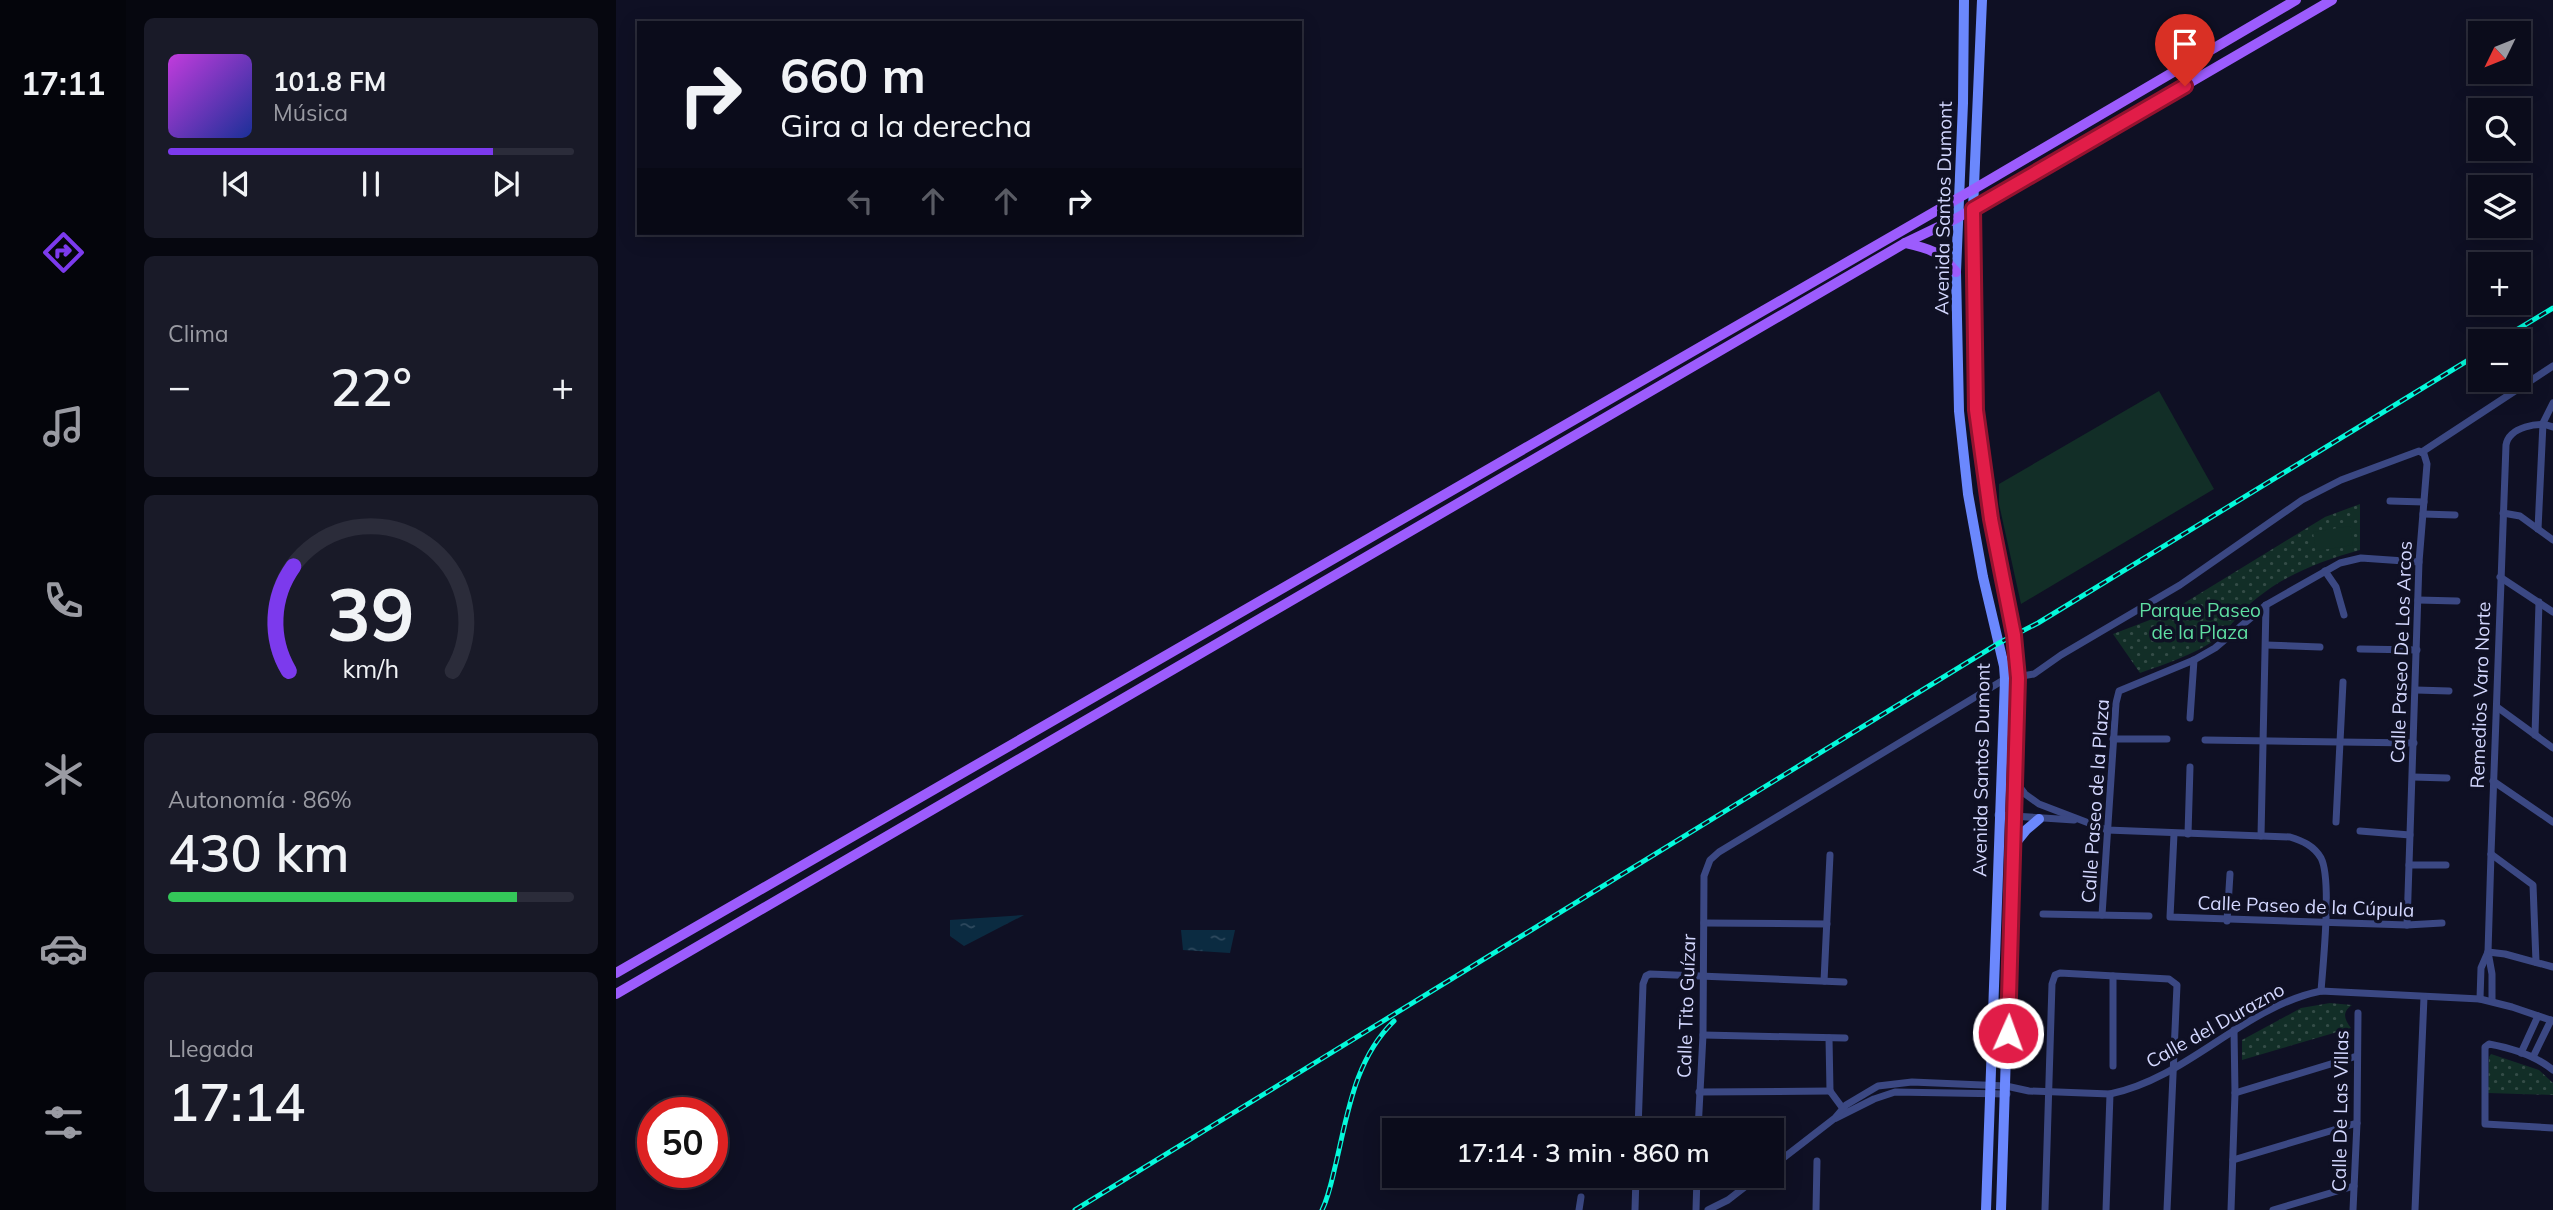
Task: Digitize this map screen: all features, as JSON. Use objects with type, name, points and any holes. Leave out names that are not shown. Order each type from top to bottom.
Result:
[{"type":"main road","name":"Avenida Santos Dumont","points":[[1964,0],[1956,272],[1959,411],[1968,494],[2005,679],[1998,815],[1986,1210]]},
{"type":"main road","name":"Avenida Santos Dumont","points":[[1982,0],[1973,209],[1976,410],[1991,519],[2015,643],[2018,678],[2010,1090],[2001,1210]]},
{"type":"main road","points":[[616,973],[1974,189],[2296,0]]},
{"type":"main road","points":[[616,994],[1905,243],[1973,209],[2332,0]]},
{"type":"main road","points":[[1963,103],[1978,105]]},
{"type":"main road","points":[[1905,243],[1936,251],[1956,272]]},
{"type":"main road","points":[[1122,680],[1131,693]]},
{"type":"main road","points":[[2013,847],[2039,819]]},
{"type":"street","points":[[2005,679],[2034,674],[2061,655],[2180,585],[2302,500],[2413,452],[2422,452],[2553,366]]},
{"type":"street","points":[[2539,529],[2543,423],[2553,403]]},
{"type":"street","points":[[2543,423],[2553,427]]},
{"type":"street","name":"Remedios Varo Norte","points":[[2492,1001],[2492,974],[2488,952],[2507,440],[2515,432],[2543,423]]},
{"type":"street","name":"Calle Paseo De Los Arcos","points":[[2407,925],[2419,562],[2427,458],[2422,452]]},
{"type":"street","points":[[2390,501],[2424,502]]},
{"type":"street","points":[[2503,513],[2520,516],[2553,540]]},
{"type":"street","points":[[2423,514],[2455,515]]},
{"type":"street","name":"Calle Paseo de la Plaza","points":[[2102,915],[2113,739],[2119,691],[2194,660],[2215,648],[2266,605],[2340,563],[2361,558],[2419,562]]},
{"type":"street","points":[[2325,571],[2336,587],[2344,615]]},
{"type":"street","points":[[2500,577],[2553,612]]},
{"type":"street","points":[[2418,600],[2457,601]]},
{"type":"street","points":[[2535,735],[2539,603]]},
{"type":"street","points":[[2261,836],[2266,605]]},
{"type":"street","points":[[2266,645],[2320,647]]},
{"type":"street","points":[[2360,649],[2417,650]]},
{"type":"street","points":[[2190,718],[2194,660]]},
{"type":"street","name":"Calle Tito Guízar","points":[[1698,1118],[1703,1035],[1706,867],[1719,852],[2005,679]]},
{"type":"street","points":[[2336,822],[2343,682]]},
{"type":"street","points":[[2416,690],[2449,691]]},
{"type":"street","points":[[2497,707],[2553,748]]},
{"type":"street","points":[[2113,739],[2167,739]]},
{"type":"street","points":[[2205,740],[2414,743]]},
{"type":"street","points":[[2188,834],[2190,767]]},
{"type":"street","points":[[2413,777],[2447,778]]},
{"type":"street","points":[[2015,781],[2032,800],[2107,830],[2290,837],[2302,841],[2316,852],[2325,869],[2321,991]]},
{"type":"street","points":[[2493,781],[2553,822]]},
{"type":"street","points":[[1998,815],[2077,820]]},
{"type":"street","points":[[2360,831],[2410,835]]},
{"type":"street","name":"Calle Paseo de la Cúpula","points":[[2174,834],[2170,917],[2407,925],[2442,923]]},
{"type":"street","points":[[2491,854],[2533,885],[2536,962]]},
{"type":"street","points":[[1824,981],[1830,855]]},
{"type":"street","points":[[2409,865],[2446,865]]},
{"type":"street","points":[[2227,920],[2230,874]]},
{"type":"street","points":[[2043,914],[2149,916]]},
{"type":"street","points":[[1704,923],[1827,924]]},
{"type":"street","points":[[2488,952],[2553,967]]},
{"type":"street","name":"Remedios Varo Norte","points":[[2480,999],[2481,968],[2488,952]]},
{"type":"street","points":[[2045,1210],[2052,984],[2056,975],[2064,973],[2169,979],[2175,982],[2178,988],[2167,1210]]},
{"type":"street","points":[[1638,1118],[1644,979],[1650,974],[1844,982]]},
{"type":"street","points":[[2113,976],[2113,1066]]},
{"type":"street","name":"Calle del Durazno","points":[[1784,1157],[1868,1090],[1894,1083],[2110,1094],[2137,1086],[2172,1068],[2282,1002],[2321,991],[2480,999],[2552,1021]]},
{"type":"street","points":[[2415,1210],[2424,997]]},
{"type":"street","name":"Calle De Las Villas","points":[[2353,1210],[2358,1013]]},
{"type":"street","points":[[2521,1053],[2538,1016]]},
{"type":"street","points":[[2533,1058],[2552,1021]]},
{"type":"street","points":[[2231,1210],[2234,1030]]},
{"type":"street","points":[[1703,1035],[1845,1038]]},
{"type":"street","points":[[1829,1038],[1830,1091],[1844,1111]]},
{"type":"street","points":[[2553,1070],[2521,1053],[2492,1044],[2485,1047],[2484,1122],[2490,1126],[2553,1128]]},
{"type":"street","points":[[2235,1093],[2357,1056]]},
{"type":"street","points":[[1699,1092],[1830,1091]]},
{"type":"street","points":[[2106,1210],[2110,1094]]},
{"type":"street","points":[[2233,1160],[2357,1123]]},
{"type":"street","points":[[1816,1210],[1817,1161]]},
{"type":"street","points":[[2273,1210],[2354,1186]]},
{"type":"street","points":[[1635,1210],[1636,1188]]},
{"type":"street","points":[[1696,1210],[1697,1188]]},
{"type":"street","points":[[1708,1210],[1744,1188]]},
{"type":"street","points":[[1580,1210],[1581,1197]]},
{"type":"green space","points":[[2159,391],[2214,489],[2021,604],[1999,504],[1999,484]]},
{"type":"green space","name":"Parque Paseo de la Plaza","points":[[2360,504],[2360,550],[2319,563],[2268,589],[2221,635],[2198,650],[2140,673],[2113,634],[2168,613],[2325,517]]},
{"type":"green space","points":[[2350,526],[2353,545],[2316,551],[2313,532]]},
{"type":"green space","points":[[2330,1003],[2352,1005],[2345,1016],[2351,1028],[2242,1060],[2242,1040],[2301,1008]]},
{"type":"green space","points":[[2491,1054],[2539,1070],[2553,1083],[2553,1095],[2488,1093]]},
{"type":"water","points":[[1024,915],[964,946],[950,936],[950,920]]},
{"type":"water","points":[[1181,930],[1235,930],[1230,953],[1183,950]]},
{"type":"railway","points":[[2518,329],[2553,308]]},
{"type":"railway","points":[[1075,1210],[1999,643],[2038,623],[2468,360]]},
{"type":"railway","points":[[1322,1210],[1355,1087],[1370,1052],[1394,1021]]},
{"type":"route","points":[[2008,1033],[2018,678],[2014,635],[1991,519],[1976,410],[1973,209],[2185,86]]}]
